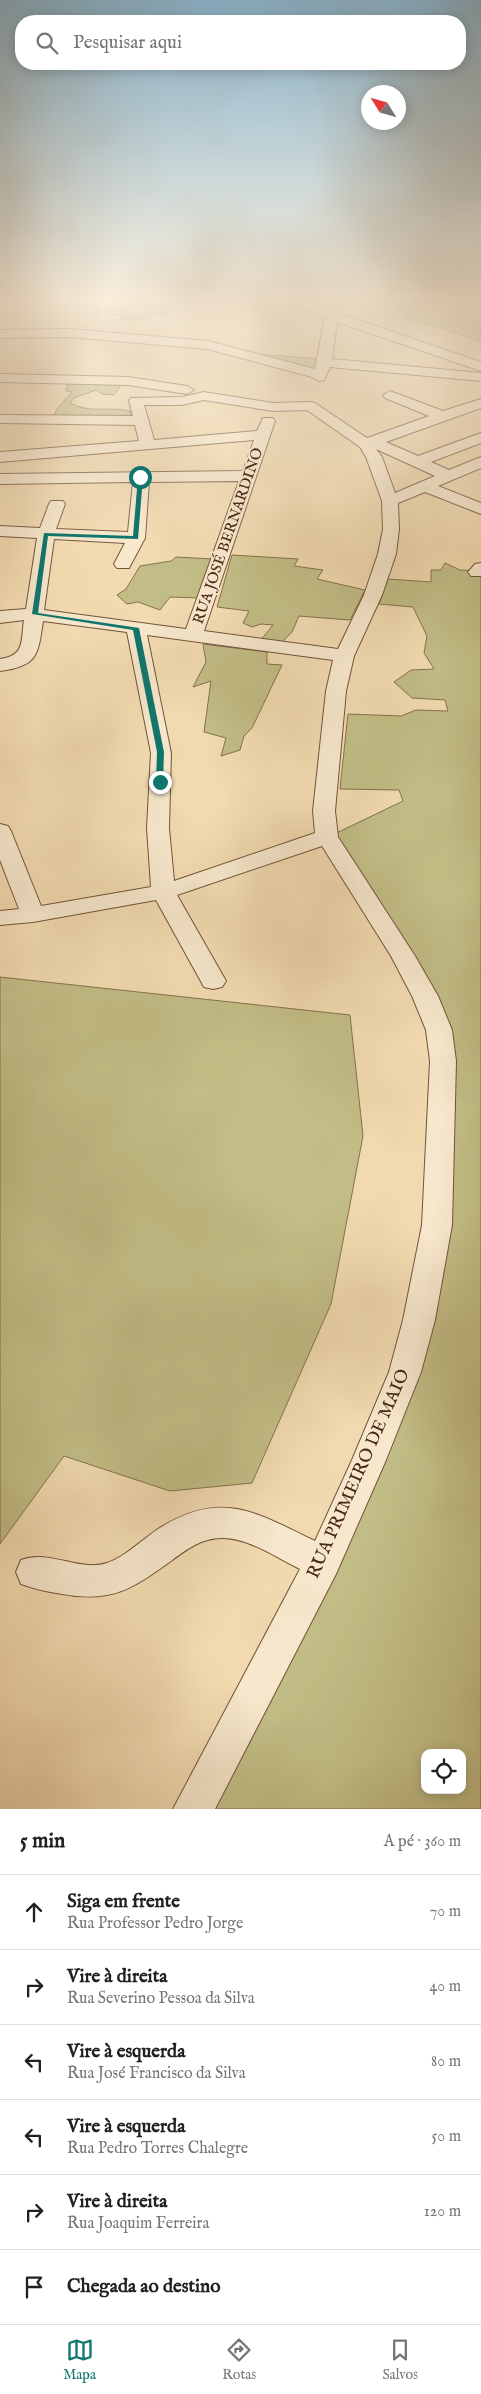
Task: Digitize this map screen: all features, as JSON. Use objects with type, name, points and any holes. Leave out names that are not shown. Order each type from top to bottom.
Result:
[{"type":"street","points":[[135,382],[153,383],[182,388],[204,396],[273,407],[310,406],[306,398],[314,382]]},
{"type":"street","points":[[390,395],[444,417]]},
{"type":"street","points":[[147,444],[136,402],[182,401],[204,396]]},
{"type":"street","points":[[370,443],[481,404]]},
{"type":"street","name":"RUA PRIMEIRO DE MAIO","points":[[193,1809],[323,1562],[369,1460],[405,1372],[419,1320],[437,1224],[443,1062],[439,1030],[425,996],[404,956],[327,837],[324,812],[336,691],[344,656],[373,595],[387,554],[391,529],[390,500],[370,443],[310,406]]},
{"type":"street","name":"RUA JOSÉ BERNARDINO","points":[[193,636],[273,407]]},
{"type":"street","points":[[459,412],[481,422]]},
{"type":"street","points":[[0,419],[141,421]]},
{"type":"street","points":[[0,457],[264,435]]},
{"type":"street","points":[[416,462],[481,438]]},
{"type":"street","points":[[370,443],[449,476]]},
{"type":"street","points":[[390,500],[481,462]]},
{"type":"street","points":[[0,480],[249,476]]},
{"type":"street","points":[[123,564],[136,538],[140,477]]},
{"type":"street","points":[[424,486],[481,509]]},
{"type":"street","points":[[0,665],[21,662],[29,650],[46,534],[57,504]]},
{"type":"street","points":[[0,532],[136,538]]},
{"type":"street","points":[[0,617],[35,614],[344,656]]},
{"type":"street","points":[[136,629],[161,752],[158,828],[163,892],[213,981]]},
{"type":"street","points":[[0,831],[33,915]]},
{"type":"street","points":[[0,918],[33,915],[163,892],[327,837]]},
{"type":"street","points":[[34,1572],[77,1580],[108,1580],[128,1570],[182,1534],[210,1522],[226,1522],[242,1526],[323,1562]]},
{"type":"shaded area","points":[[68,383],[122,384],[114,395],[102,394],[96,390],[74,398],[70,403],[92,409],[130,411],[132,420],[53,418],[57,409],[72,392],[66,391]]},
{"type":"shaded area","points":[[232,555],[298,559],[294,566],[323,570],[317,579],[365,590],[350,620],[299,616],[292,632],[280,644],[261,640],[273,625],[261,624],[252,627],[243,623],[249,611],[217,607]]},
{"type":"shaded area","points":[[176,557],[213,559],[199,598],[170,597],[160,610],[138,602],[127,604],[117,595],[126,589],[140,566],[171,561]]},
{"type":"shaded area","points":[[445,563],[460,570],[481,571],[481,1809],[207,1809],[392,1436],[441,1208],[447,1038],[326,838],[403,801],[399,790],[340,789],[348,714],[401,716],[416,710],[448,711],[445,700],[412,698],[394,682],[411,670],[434,669],[424,653],[427,636],[413,607],[379,604],[388,579],[431,582],[431,570],[441,570]]},
{"type":"shaded area","points":[[203,644],[267,652],[267,664],[282,665],[252,728],[244,736],[240,750],[221,756],[226,738],[204,732],[211,681],[193,687],[206,662]]},
{"type":"shaded area","points":[[0,977],[350,1015],[363,1136],[331,1304],[252,1483],[170,1491],[64,1456],[0,1544]]},
{"type":"route","points":[[140,477],[136,538],[46,534],[35,614],[136,629],[161,752],[160,782]]}]
